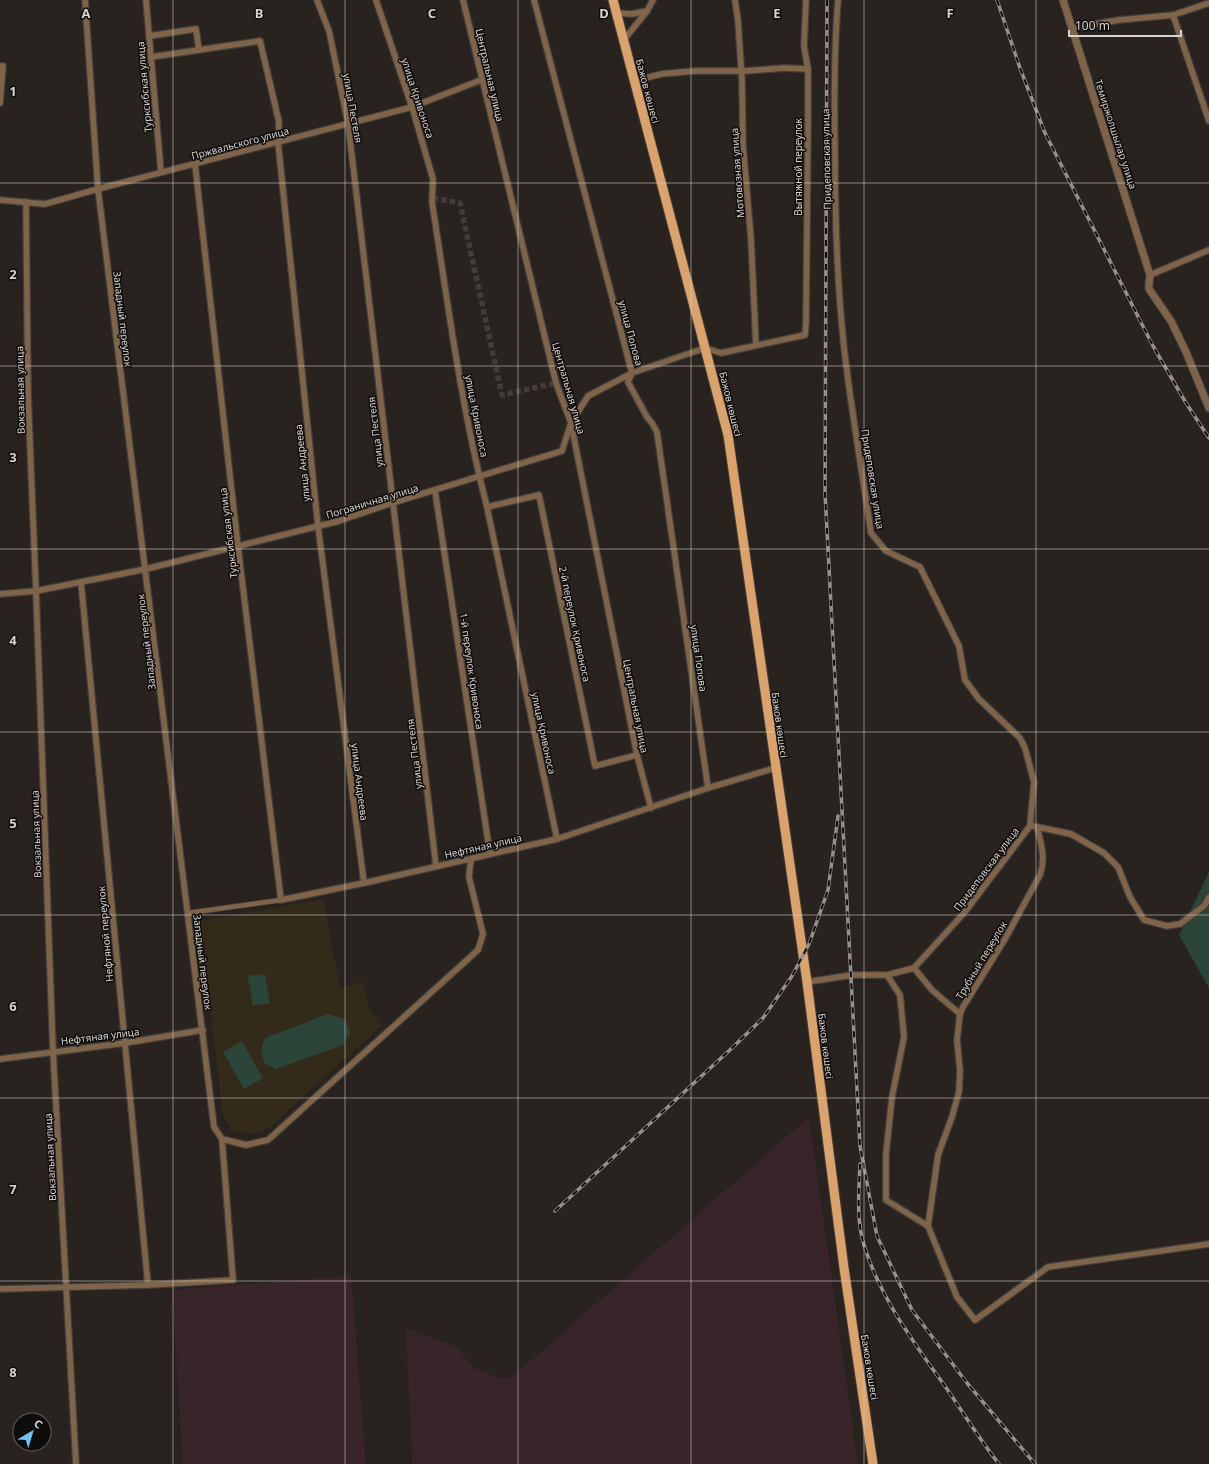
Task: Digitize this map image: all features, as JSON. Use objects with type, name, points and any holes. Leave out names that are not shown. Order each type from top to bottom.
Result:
[{"type":"main road","name":"Бажов көшесі","points":[[613,0],[728,435],[807,982],[844,1268],[873,1464]]},
{"type":"street","name":"Западный переулок","points":[[85,0],[98,189],[214,1127],[222,1139],[233,1280],[148,1285]]},
{"type":"street","name":"Турксибская улица","points":[[146,0],[161,172]]},
{"type":"street","name":"улица Пестеля","points":[[316,0],[329,31],[348,123],[436,866]]},
{"type":"street","name":"улица Кривоноса","points":[[376,0],[412,106],[433,179],[432,202],[453,342],[479,476],[487,507],[557,839]]},
{"type":"street","name":"Центральная улица","points":[[463,0],[481,80],[556,383],[571,423],[637,755],[651,808]]},
{"type":"street","name":"улица Попова","points":[[534,0],[632,373],[628,382],[657,432],[708,788]]},
{"type":"street","points":[[623,41],[647,11],[653,0]]},
{"type":"street","name":"Мотовозная улица","points":[[735,0],[738,21],[743,146],[752,254],[756,345]]},
{"type":"street","name":"Вытяжной переулок","points":[[756,345],[805,335],[807,271],[808,69],[804,46],[806,0]]},
{"type":"street","name":"Придеповская улица","points":[[838,0],[835,34],[834,120],[839,290],[844,348],[871,533],[886,551],[920,567],[960,646],[965,680],[979,700],[1020,738],[1025,748],[1034,782],[1030,826],[964,913],[914,968]]},
{"type":"street","name":"Темиржолшылар улица","points":[[1063,0],[1150,275],[1150,289],[1171,321],[1186,352],[1209,408]]},
{"type":"street","points":[[1072,28],[1118,20],[1173,15],[1209,3]]},
{"type":"street","points":[[616,13],[632,14],[647,11]]},
{"type":"street","points":[[632,14],[637,19],[636,24]]},
{"type":"street","points":[[1173,15],[1209,119]]},
{"type":"street","points":[[149,36],[196,29],[199,50],[151,57]]},
{"type":"street","name":"улица Андреева","points":[[199,50],[260,41],[279,122],[278,142],[318,526],[364,883]]},
{"type":"street","points":[[0,66],[4,66],[0,103]]},
{"type":"street","points":[[634,81],[661,74],[707,70],[741,71],[784,68],[808,69]]},
{"type":"street","name":"Пржвальского улица","points":[[0,200],[45,204],[412,106],[481,80]]},
{"type":"street","name":"Турксибская улица","points":[[195,164],[238,547],[281,900]]},
{"type":"street","name":"Вокзальная улица","points":[[26,202],[28,395],[53,1051],[76,1464]]},
{"type":"street","points":[[1150,275],[1209,250]]},
{"type":"street","points":[[704,348],[721,353],[756,345]]},
{"type":"street","name":"Пограничная улица","points":[[0,594],[36,591],[146,569],[339,522],[479,476],[562,451],[571,423],[588,396],[632,373],[704,348]]},
{"type":"street","name":"1-й переулок Кривоноса","points":[[435,491],[490,854]]},
{"type":"street","name":"2-й переулок Кривоноса","points":[[487,507],[539,496],[595,766],[637,755]]},
{"type":"street","name":"Нефтяной переулок","points":[[81,582],[148,1285]]},
{"type":"street","name":"Нефтяная улица","points":[[188,914],[281,900],[364,883],[557,839],[708,788],[775,768]]},
{"type":"street","points":[[1030,826],[1071,834],[1104,852],[1118,867],[1130,897],[1144,920],[1167,926],[1180,924],[1205,905],[1209,897]]},
{"type":"street","name":"Трубный переулок","points":[[928,1226],[938,1155],[952,1117],[959,1092],[960,1070],[957,1040],[960,1014],[1005,939],[1044,866],[1044,856],[1037,827]]},
{"type":"street","points":[[222,1139],[246,1145],[268,1140],[478,950],[483,934],[469,877],[471,859]]},
{"type":"street","points":[[807,982],[852,976],[887,975],[914,968],[932,990],[960,1014]]},
{"type":"street","points":[[887,975],[900,995],[904,1037],[892,1097],[886,1154],[886,1200],[928,1226],[957,1298],[975,1320],[1048,1267],[1209,1244]]},
{"type":"street","name":"Нефтяная улица","points":[[0,1059],[53,1051],[125,1043],[203,1030]]},
{"type":"street","points":[[0,1289],[66,1286],[148,1285]]},
{"type":"shaded area","points":[[325,899],[327,920],[340,988],[363,981],[370,1010],[381,1026],[270,1127],[258,1133],[243,1133],[232,1130],[225,1120],[222,1110],[200,921]]},
{"type":"shaded area","points":[[809,1117],[858,1464],[412,1464],[406,1328],[455,1346],[476,1369],[496,1377],[511,1378]]},
{"type":"shaded area","points":[[351,1276],[366,1464],[183,1464],[172,1290]]},
{"type":"green space","points":[[1209,872],[1209,988],[1179,935]]},
{"type":"green space","points":[[265,974],[270,1003],[253,1006],[248,976]]},
{"type":"green space","points":[[328,1014],[345,1019],[350,1033],[343,1045],[276,1069],[264,1063],[261,1049],[265,1038]]},
{"type":"green space","points":[[242,1041],[263,1078],[244,1089],[223,1052]]},
{"type":"tunnel","points":[[433,198],[460,203],[502,395],[556,383]]},
{"type":"railway","points":[[827,0],[825,493],[860,1146],[877,1236],[912,1310],[967,1383],[1035,1464]]},
{"type":"railway","points":[[997,0],[1020,68],[1045,133],[1153,346],[1186,403],[1209,438]]},
{"type":"railway","points":[[555,1211],[763,1018],[792,976],[809,944],[828,890],[838,816]]},
{"type":"railway","points":[[860,1164],[859,1205],[861,1235],[879,1284],[911,1338],[999,1464]]}]
